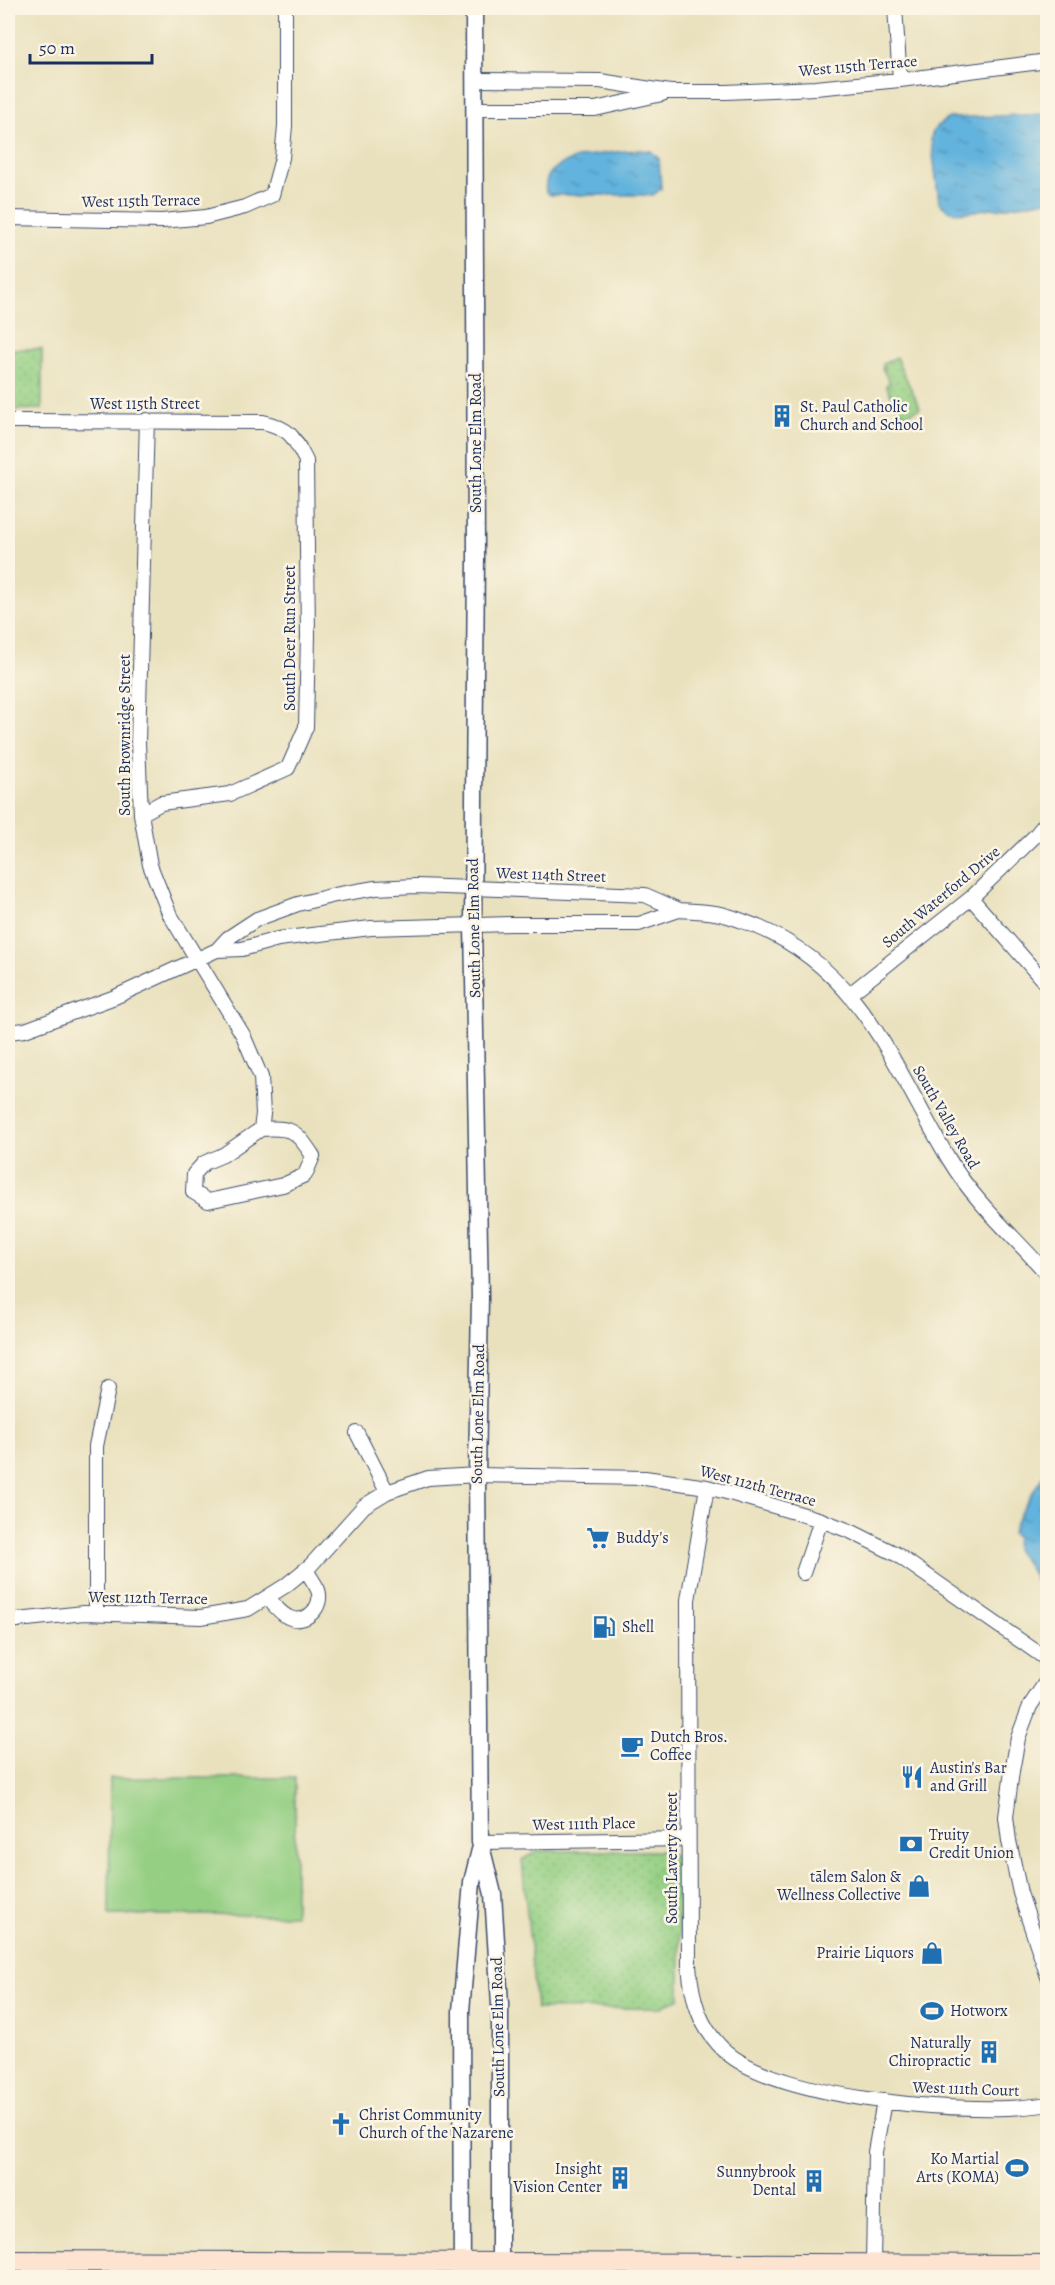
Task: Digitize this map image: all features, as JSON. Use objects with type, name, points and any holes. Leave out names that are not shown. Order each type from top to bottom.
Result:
[{"type":"main road","points":[[8,2261],[462,2270],[873,2263],[1047,2265]]},
{"type":"street","name":"West 115th Terrace","points":[[8,218],[162,221],[206,217],[245,207],[272,195],[282,158],[285,126],[285,8]]},
{"type":"street","name":"South Lone Elm Road","points":[[462,2270],[461,2011],[472,1882],[480,1846],[477,1475],[480,1286],[474,925],[476,557],[474,8]]},
{"type":"street","points":[[895,8],[900,80]]},
{"type":"street","name":"West 115th Terrace","points":[[475,80],[600,81],[670,92],[706,93],[816,88],[1047,62]]},
{"type":"street","name":"West 115th Terrace","points":[[475,109],[595,109],[670,92]]},
{"type":"street","name":"South Brownridge Street","points":[[147,420],[138,742],[141,814],[150,865],[169,913],[243,1035],[261,1077],[263,1114],[261,1129]]},
{"type":"street","name":"West 115th Street","points":[[8,421],[263,422],[282,426]]},
{"type":"street","name":"South Deer Run Street","points":[[141,814],[161,802],[230,794],[288,768],[306,727],[308,635],[306,461],[295,440],[282,426]]},
{"type":"street","name":"South Waterford Drive","points":[[850,994],[971,898],[1035,836],[1047,820]]},
{"type":"street","name":"West 114th Street","points":[[217,950],[228,938],[257,919],[298,904],[375,888],[474,888],[645,895],[679,910],[717,913],[776,935],[826,969],[850,994]]},
{"type":"street","points":[[971,898],[1047,986]]},
{"type":"street","name":"West 114th Street","points":[[8,1032],[25,1030],[115,997],[217,950],[242,949],[278,939],[324,932],[370,928],[639,924],[679,910]]},
{"type":"street","name":"South Valley Road","points":[[850,994],[891,1055],[951,1163],[974,1195],[1047,1275]]},
{"type":"street","points":[[281,1128],[299,1135],[313,1156],[305,1175],[283,1185],[208,1201],[193,1192],[194,1174],[204,1163],[223,1155],[261,1129],[281,1128]]},
{"type":"street","points":[[96,1613],[96,1446],[108,1389]]},
{"type":"street","points":[[357,1433],[387,1492]]},
{"type":"street","name":"West 112th Terrace","points":[[8,1621],[96,1613],[201,1617],[248,1609],[268,1598],[306,1569],[364,1506],[387,1492],[428,1478],[477,1475],[645,1478],[707,1487],[821,1520],[852,1532],[896,1554],[1047,1660]]},
{"type":"street","name":"South Laverty Street","points":[[707,1487],[688,1600],[689,1966],[694,2005],[712,2037],[736,2060],[761,2073],[818,2089],[884,2101]]},
{"type":"street","points":[[803,1573],[821,1520]]},
{"type":"street","points":[[268,1598],[291,1619],[303,1619],[313,1612],[319,1604],[318,1590],[306,1569]]},
{"type":"street","points":[[1047,1679],[1030,1706],[1018,1738],[1006,1817],[1020,1893],[1047,1977]]},
{"type":"street","name":"West 111th Place","points":[[480,1846],[688,1839]]},
{"type":"street","name":"South Lone Elm Road","points":[[480,1846],[493,1894],[500,2004],[500,2270]]},
{"type":"street","points":[[873,2263],[875,2152],[884,2101]]},
{"type":"street","name":"West 111th Court","points":[[884,2101],[978,2108],[1017,2108],[1047,2104]]},
{"type":"green space","points":[[8,349],[42,349],[42,409],[8,410]]},
{"type":"green space","points":[[896,357],[920,408],[904,416],[903,412],[900,413],[886,385],[890,383],[882,368],[883,364]]},
{"type":"green space","points":[[110,1778],[295,1778],[295,1915],[109,1915]]},
{"type":"green space","points":[[537,1851],[667,1851],[679,1860],[680,1998],[659,2008],[536,2009],[522,1860]]},
{"type":"water","points":[[1047,114],[1047,200],[970,212],[950,211],[939,202],[931,138],[940,124],[949,118]]},
{"type":"water","points":[[651,151],[659,159],[661,189],[653,195],[550,195],[546,192],[547,179],[554,169],[565,162],[595,154]]},
{"type":"water","points":[[1047,1469],[1047,1576],[1043,1581],[1036,1581],[1029,1567],[1015,1549],[1016,1536],[1012,1533],[1019,1515]]},
{"type":"place","name":"St. Paul Catholic Church and School","points":[[782,416]]},
{"type":"place","name":"Buddy's","points":[[598,1538]]},
{"type":"place","name":"Shell","points":[[604,1627]]},
{"type":"place","name":"Dutch Bros. Coffee","points":[[632,1746]]},
{"type":"place","name":"Austin's Bar and Grill","points":[[912,1777]]},
{"type":"place","name":"Truity Credit Union","points":[[911,1844]]},
{"type":"place","name":"tālem Salon & Wellness Collective","points":[[919,1886]]},
{"type":"place","name":"Prairie Liquors","points":[[932,1953]]},
{"type":"place","name":"Hotworx","points":[[932,2011]]},
{"type":"place","name":"Naturally Chiropractic","points":[[989,2052]]},
{"type":"place","name":"Christ Community Church of the Nazarene","points":[[341,2124]]},
{"type":"place","name":"Ko Martial Arts (KOMA)","points":[[1017,2168]]},
{"type":"place","name":"Insight Vision Center","points":[[620,2178]]},
{"type":"place","name":"Sunnybrook Dental","points":[[814,2181]]}]
